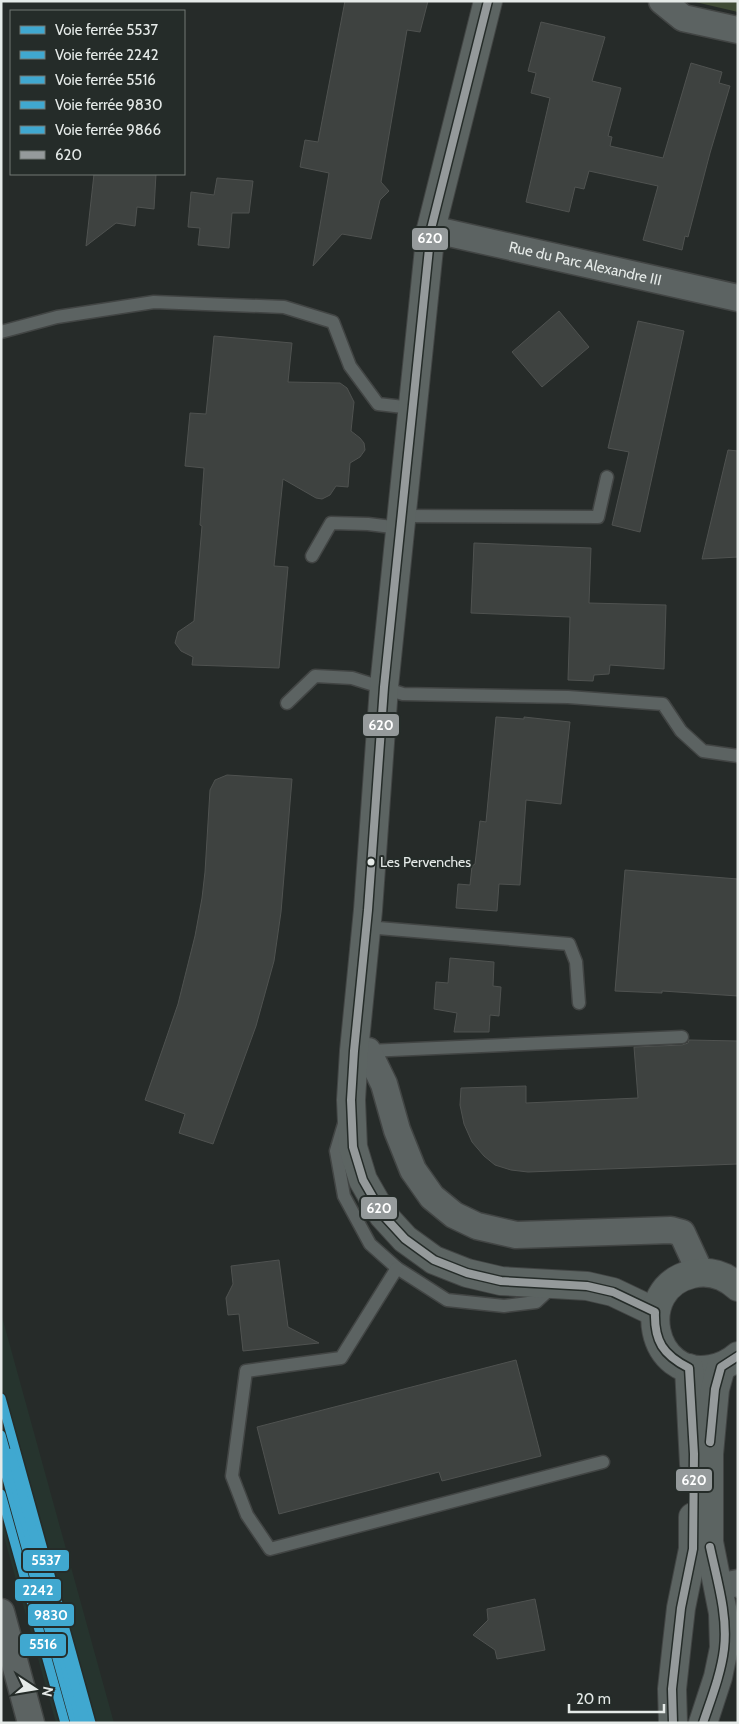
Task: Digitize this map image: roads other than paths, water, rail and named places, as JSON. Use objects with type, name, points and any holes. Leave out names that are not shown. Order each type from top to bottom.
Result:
[{"type":"main road","points":[[488,1],[431,229],[384,687],[366,927],[361,1051],[351,1100],[353,1147],[363,1180],[383,1214],[405,1239],[434,1260],[466,1273],[501,1281],[587,1286],[613,1292],[655,1312]]},
{"type":"main road","points":[[730,1361],[704,1371],[689,1368],[675,1362],[665,1352],[658,1340],[654,1326],[655,1312],[660,1297],[671,1284],[684,1276],[700,1272],[716,1274],[730,1280],[738,1287]]},
{"type":"main road","points":[[703,1723],[718,1677],[724,1648],[722,1613],[728,1585],[709,1542],[709,1454],[715,1389],[730,1361]]},
{"type":"main road","points":[[671,1722],[672,1689],[677,1643],[693,1549],[694,1454],[689,1368]]},
{"type":"street","points":[[662,1],[683,18],[738,30]]},
{"type":"street","name":"Rue du Parc Alexandre III","points":[[431,229],[738,298]]},
{"type":"street","points":[[361,1051],[384,1084],[397,1130],[413,1170],[432,1197],[454,1215],[477,1226],[516,1235],[672,1230],[682,1233],[700,1272]]},
{"type":"street","points":[[1,1612],[31,1723]]},
{"type":"lane","points":[[1,332],[57,317],[154,302],[284,306],[333,322],[350,366],[378,404],[412,408]]},
{"type":"lane","points":[[312,556],[331,523],[368,524],[598,517],[607,477]]},
{"type":"lane","points":[[287,702],[315,676],[352,678],[403,694],[568,697],[663,704],[681,731],[703,751],[738,756]]},
{"type":"lane","points":[[366,927],[569,944],[576,962],[579,1003]]},
{"type":"lane","points":[[361,1051],[682,1037]]},
{"type":"lane","points":[[351,1100],[336,1151],[344,1196],[370,1244],[397,1268],[447,1300],[504,1306],[536,1302],[554,1284]]},
{"type":"lane","points":[[397,1268],[341,1358],[246,1370],[232,1476],[246,1515],[270,1549],[603,1462]]},
{"type":"rail line","name":"5537","points":[[1,1398],[91,1723]]},
{"type":"rail line","name":"9830","points":[[1,1435],[81,1723]]},
{"type":"rail line","name":"9866","points":[[11,1453],[85,1720]]},
{"type":"rail line","name":"2242","points":[[1,1457],[75,1723]]},
{"type":"rail line","name":"5516","points":[[1,1494],[65,1723]]},
{"type":"place","name":"Les Pervenches","points":[[371,862]]}]
